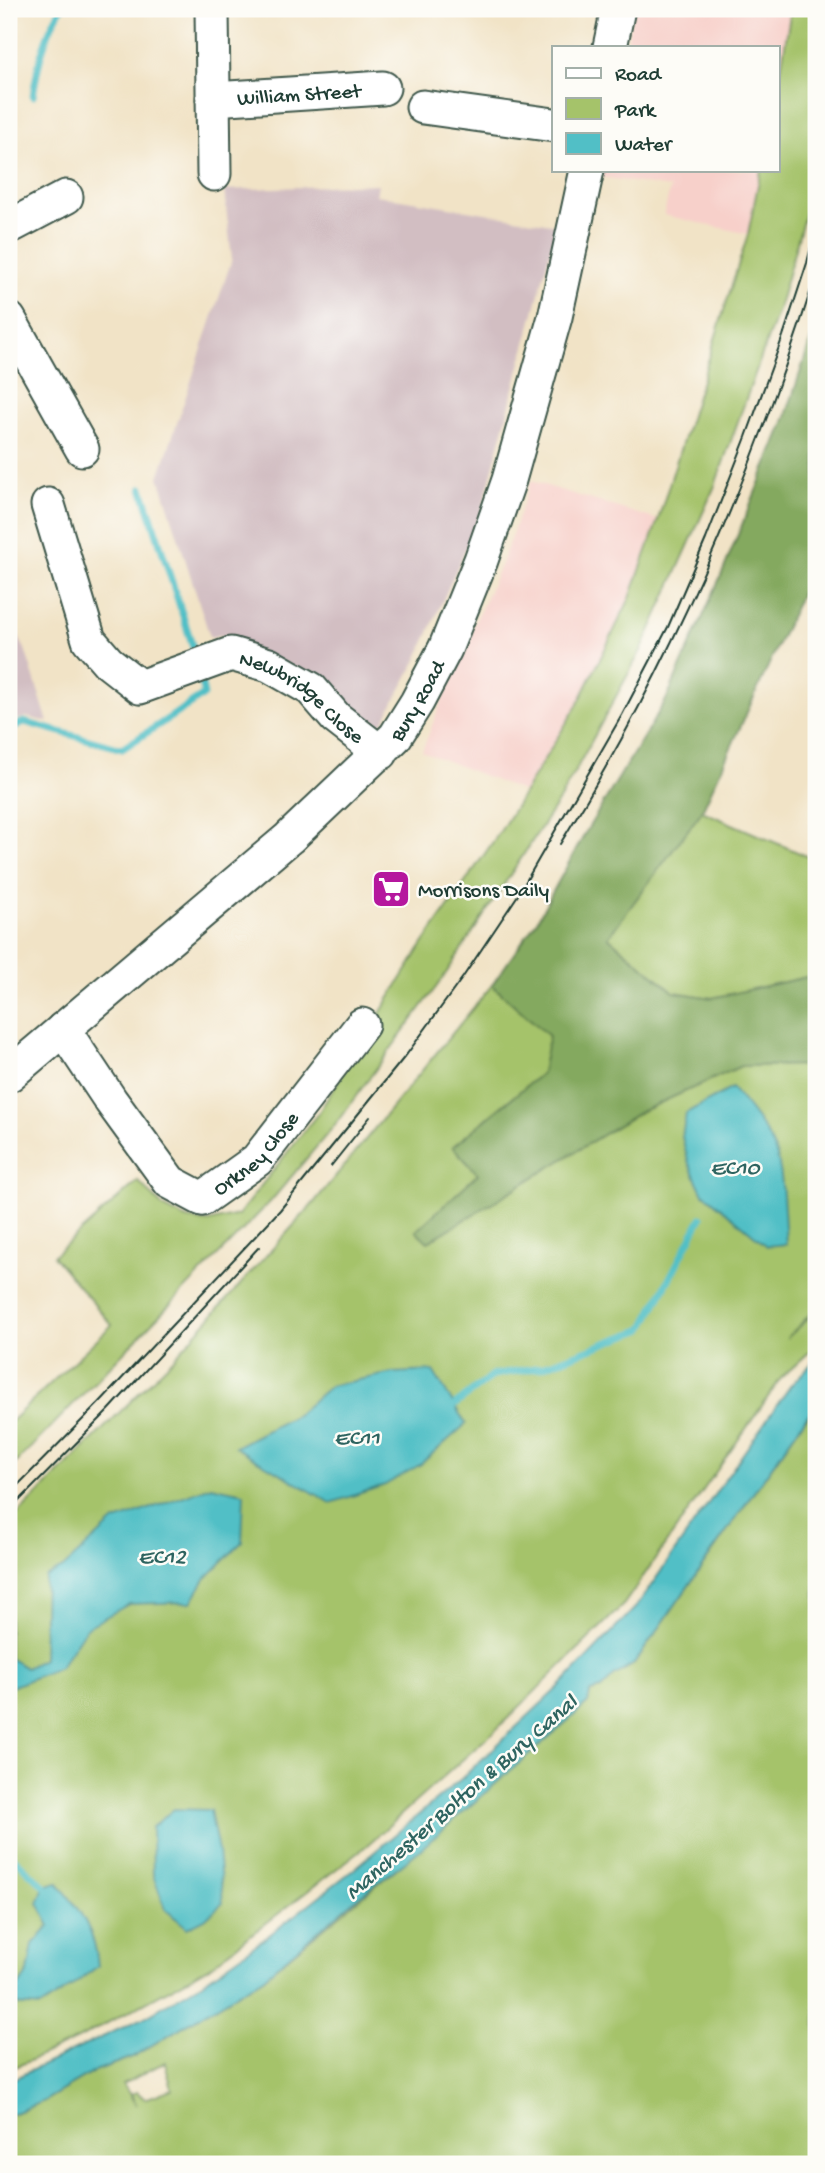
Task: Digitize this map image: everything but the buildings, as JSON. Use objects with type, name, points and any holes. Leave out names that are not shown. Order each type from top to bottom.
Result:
[{"type":"street","points":[[212,9],[214,174]]},
{"type":"street","points":[[610,46],[618,9]]},
{"type":"street","name":"William Street","points":[[213,99],[383,88]]},
{"type":"street","points":[[423,107],[552,125]]},
{"type":"street","name":"Bury Road","points":[[9,1075],[289,838],[395,737],[445,649],[509,480],[555,317],[587,172]]},
{"type":"street","points":[[9,227],[66,197]]},
{"type":"street","points":[[9,319],[20,368],[82,449]]},
{"type":"street","name":"Newbridge Close","points":[[48,505],[89,640],[108,662],[140,687],[231,654],[269,665],[311,689],[336,718],[381,753]]},
{"type":"street","name":"Orkney Close","points":[[63,1029],[170,1182],[202,1199],[257,1160],[362,1025]]},
{"type":"shaded area","points":[[633,9],[791,9],[780,75],[780,46],[626,46]]},
{"type":"shaded area","points":[[602,172],[761,172],[748,234],[664,215],[670,188],[601,177]]},
{"type":"shaded area","points":[[378,184],[376,195],[557,225],[482,510],[417,660],[380,727],[334,694],[221,635],[210,637],[159,477],[232,259],[224,190]]},
{"type":"shaded area","points":[[531,481],[658,520],[630,598],[578,704],[524,792],[422,751],[455,667],[503,559]]},
{"type":"shaded area","points":[[9,619],[25,649],[48,722],[26,717],[9,722]]},
{"type":"green space","points":[[791,9],[816,9],[816,174],[778,310],[714,488],[643,647],[561,797],[443,978],[334,1126],[271,1201],[9,1470],[9,1423],[112,1325],[53,1256],[138,1181],[163,1207],[187,1219],[208,1222],[238,1215],[319,1112],[423,944],[501,830],[578,704],[630,598],[658,520],[748,234],[761,172],[780,172],[780,75]]},
{"type":"green space","points":[[816,324],[816,561],[702,811],[608,937],[674,992],[712,998],[816,975],[816,1065],[741,1066],[640,1112],[428,1242],[416,1231],[478,1174],[453,1147],[542,1073],[549,1036],[492,985],[536,922],[587,830],[666,700],[783,425]]},
{"type":"green space","points":[[702,811],[816,860],[816,975],[712,998],[674,992],[608,937]]},
{"type":"green space","points":[[492,985],[549,1036],[542,1073],[453,1146],[478,1174],[417,1231],[428,1242],[640,1112],[741,1066],[816,1065],[816,1308],[787,1338],[816,1312],[816,1346],[782,1377],[624,1604],[499,1727],[366,1846],[208,1968],[78,2039],[9,2070],[9,1523],[172,1360],[312,1205]]},
{"type":"green space","points":[[816,1408],[816,2164],[9,2164],[9,2115],[44,2101],[95,2071],[132,2057],[263,1978],[396,1869],[588,1703],[590,1692],[601,1689],[613,1676],[634,1664],[803,1422]],"holes":[[[165,2062],[172,2089],[145,2099],[137,2092],[131,2094],[136,2105],[123,2084]]]},
{"type":"water","name":"EC10","points":[[732,1088],[761,1126],[775,1151],[782,1183],[786,1244],[767,1246],[702,1192],[689,1164],[682,1137],[686,1113]]},
{"type":"water","name":"Manchester Bolton & Bury Canal","points":[[816,1359],[816,1407],[807,1416],[634,1664],[614,1676],[601,1689],[590,1692],[588,1703],[415,1854],[349,1905],[263,1978],[132,2057],[95,2071],[44,2101],[9,2115],[9,2081],[143,2018],[197,1986],[264,1939],[353,1870],[461,1779],[561,1685],[636,1607],[791,1385]]},
{"type":"water","name":"EC11","points":[[433,1371],[466,1424],[421,1464],[385,1485],[331,1503],[235,1447],[298,1414],[330,1386],[392,1373]]},
{"type":"water","name":"EC12","points":[[211,1486],[244,1493],[242,1542],[205,1579],[191,1602],[129,1604],[86,1628],[60,1667],[9,1688],[9,1658],[26,1668],[43,1659],[45,1577],[63,1568],[113,1522]]},
{"type":"water","points":[[174,1809],[210,1810],[218,1851],[223,1903],[205,1919],[187,1928],[166,1910],[153,1875],[152,1827]]},
{"type":"water","points":[[57,1882],[90,1931],[98,1966],[40,2007],[16,2005],[18,1987],[28,1972],[33,1944],[50,1926],[38,1903],[44,1886]]},
{"type":"waterway","points":[[33,96],[43,51],[61,9]]},
{"type":"waterway","points":[[142,488],[196,657]]},
{"type":"waterway","points":[[9,729],[24,722],[122,749],[204,695],[200,676]]},
{"type":"waterway","points":[[455,1405],[493,1375],[542,1367],[643,1329],[701,1218]]},
{"type":"waterway","points":[[9,1853],[44,1886]]},
{"type":"tram line","points":[[9,1494],[99,1403],[280,1210],[407,1054],[518,895],[622,715],[668,627],[746,437],[783,336],[816,226]]},
{"type":"tram line","points":[[560,844],[638,708],[706,568],[765,423],[816,274]]},
{"type":"tram line","points":[[331,1166],[370,1117]]},
{"type":"tram line","points":[[9,1511],[109,1410],[259,1247]]},
{"type":"place","name":"Morrisons Daily","points":[[391,889]]}]
